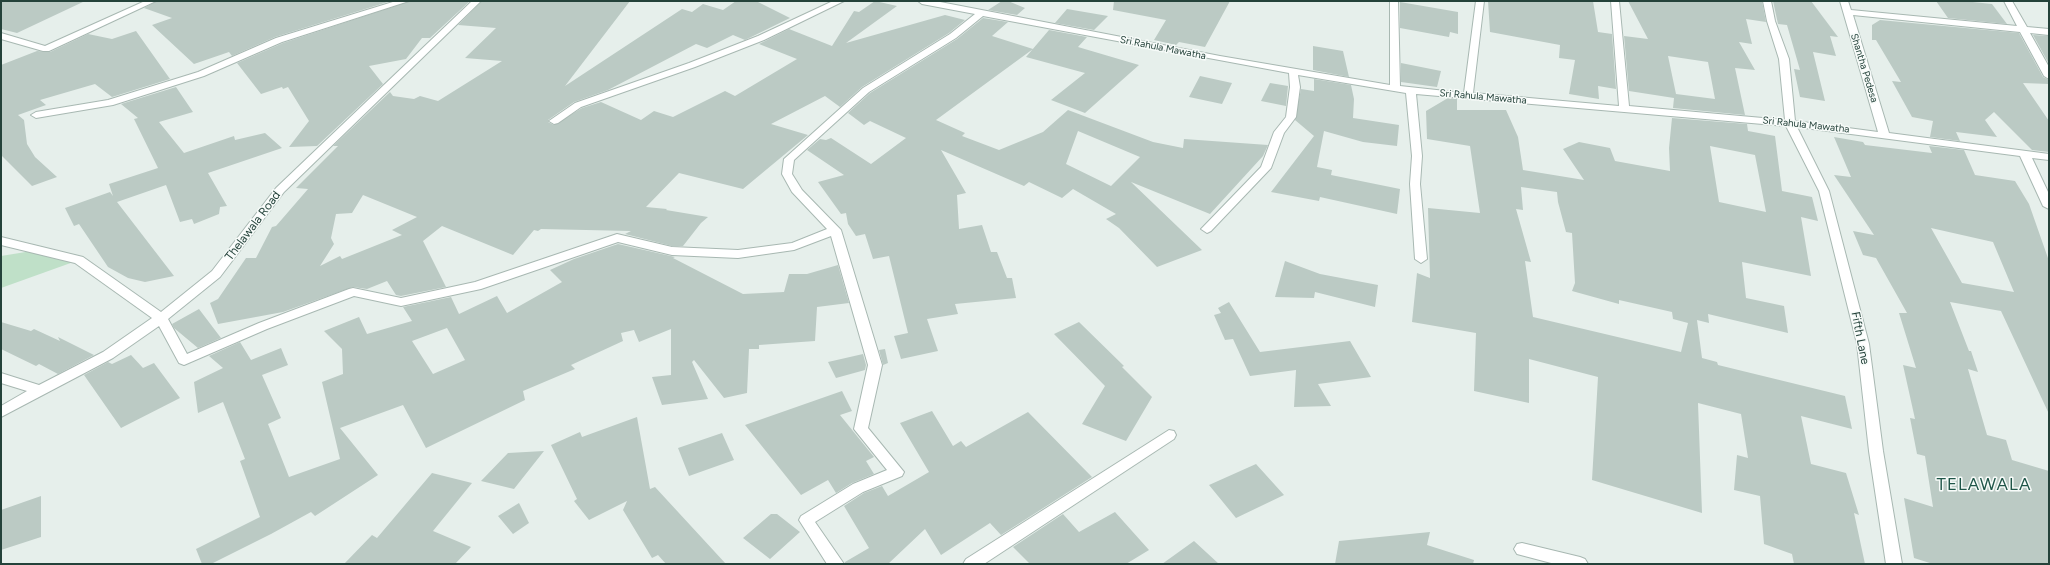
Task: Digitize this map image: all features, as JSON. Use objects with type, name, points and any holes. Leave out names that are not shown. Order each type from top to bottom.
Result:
[{"type":"street","points":[[1,36],[46,49],[152,1]]},
{"type":"street","points":[[36,115],[110,103],[201,74],[279,40],[405,1]]},
{"type":"street","name":"Thelawala Road","points":[[1,412],[108,355],[161,318],[216,274],[280,190],[477,1]]},
{"type":"street","points":[[554,121],[578,105],[692,66],[761,38],[840,1]]},
{"type":"street","name":"Sri Rahula Mawatha","points":[[922,1],[1220,59],[1293,70],[1395,89],[1790,122],[2049,157]]},
{"type":"street","points":[[1394,1],[1395,89]]},
{"type":"street","points":[[1468,96],[1480,1]]},
{"type":"street","points":[[1615,1],[1624,108]]},
{"type":"street","points":[[1767,1],[1771,21],[1784,59],[1790,122]]},
{"type":"street","name":"Shantha Pedesa","points":[[1844,1],[1884,134]]},
{"type":"street","points":[[2008,1],[2049,76]]},
{"type":"street","points":[[1847,12],[2049,32]]},
{"type":"street","points":[[836,564],[806,520],[858,488],[897,472],[861,430],[875,365],[835,230],[797,192],[787,174],[789,160],[866,90],[953,36],[981,13]]},
{"type":"street","points":[[1207,229],[1266,168],[1278,132],[1290,117],[1295,87],[1293,70]]},
{"type":"street","points":[[1411,91],[1417,156],[1415,184],[1421,259]]},
{"type":"street","name":"Fifth Lane","points":[[1790,122],[1824,191],[1863,344],[1876,451],[1894,564]]},
{"type":"street","points":[[2025,154],[2049,206]]},
{"type":"street","points":[[1,241],[79,260],[161,318],[184,360],[263,326],[353,292],[401,302],[409,301],[477,286],[617,238],[672,251],[738,254],[794,246],[835,230]]},
{"type":"street","points":[[1,378],[40,390]]},
{"type":"street","points":[[971,564],[1170,435]]},
{"type":"street","points":[[1522,549],[1580,564]]},
{"type":"green space","points":[[38,250],[79,260],[1,288],[1,256]]},
{"type":"building","points":[[1,1],[85,1],[17,33],[1,29]]},
{"type":"building","points":[[157,1],[391,1],[275,37],[232,56],[229,52],[194,64],[152,25],[172,18],[144,8]]},
{"type":"building","points":[[410,1],[470,1],[430,38],[422,38],[406,59],[369,66],[383,84],[317,146],[289,147],[309,121],[288,87],[283,89],[282,87],[261,94],[237,63],[283,43]]},
{"type":"building","points":[[482,1],[630,1],[565,86],[682,9],[692,12],[703,4],[723,10],[736,1],[756,1],[790,18],[745,40],[733,35],[707,48],[696,44],[608,90],[574,102],[548,120],[548,122],[554,125],[582,108],[601,102],[641,120],[654,111],[673,117],[725,91],[735,96],[797,59],[759,44],[789,29],[832,46],[854,11],[859,12],[875,1],[897,6],[846,43],[945,15],[965,20],[949,33],[862,87],[840,107],[825,96],[771,124],[808,135],[743,189],[679,173],[646,207],[667,209],[666,210],[708,217],[701,223],[683,246],[672,246],[625,234],[631,231],[541,229],[538,231],[534,230],[513,255],[442,226],[423,241],[446,287],[401,296],[396,295],[387,281],[367,289],[353,287],[283,312],[218,324],[210,303],[218,299],[246,258],[256,258],[272,227],[276,226],[308,189],[296,188],[338,146],[333,146],[390,92],[393,96],[414,99],[420,96],[438,101],[502,61],[465,58],[496,28],[458,25]],"holes":[[[363,195],[417,217],[392,230],[402,235],[342,259],[340,256],[320,266],[334,244],[331,238],[336,214],[352,213]]]},
{"type":"building","points":[[1002,1],[1008,1],[1025,8],[1017,15],[988,10]]},
{"type":"building","points":[[1114,1],[1230,1],[1205,47],[1179,42],[1176,45],[1154,40],[1166,20],[1113,10]]},
{"type":"building","points":[[1488,1],[1593,1],[1598,32],[1612,34],[1616,89],[1598,86],[1599,99],[1569,94],[1575,60],[1559,58],[1560,45],[1490,32]]},
{"type":"building","points":[[1628,1],[1762,1],[1766,22],[1746,19],[1752,44],[1739,42],[1755,70],[1735,68],[1745,115],[1673,108],[1674,98],[1629,91],[1624,36],[1648,39]],"holes":[[[1668,56],[1708,62],[1715,99],[1676,94]]]},
{"type":"building","points":[[1773,1],[1811,1],[1838,37],[1830,36],[1836,56],[1813,52],[1825,101],[1800,97],[1794,69],[1800,70],[1787,25],[1778,24]]},
{"type":"building","points":[[1936,1],[1963,1],[1992,4],[2007,24],[1948,18]]},
{"type":"building","points":[[1400,2],[1458,12],[1458,34],[1450,32],[1449,37],[1400,28]]},
{"type":"building","points":[[1067,9],[1108,16],[1094,30],[1055,23]]},
{"type":"building","points":[[983,18],[1008,22],[992,36],[1033,49],[936,120],[965,133],[962,136],[999,150],[1043,132],[1068,110],[1153,142],[1183,148],[1184,139],[1268,145],[1263,156],[1210,214],[1131,182],[1202,250],[1157,267],[1119,228],[1106,219],[1116,214],[1073,189],[1062,198],[1029,182],[1024,186],[941,150],[966,193],[957,195],[959,229],[982,225],[991,252],[997,252],[1007,278],[1012,278],[1016,298],[955,304],[958,314],[927,319],[938,351],[901,359],[894,336],[908,333],[889,256],[873,259],[865,234],[856,236],[848,224],[846,213],[841,214],[818,182],[844,175],[807,150],[820,139],[826,140],[831,138],[871,164],[906,138],[870,121],[864,125],[848,113],[870,93],[957,39]],"holes":[[[1078,131],[1140,157],[1111,186],[1066,164]]]},
{"type":"building","points":[[1880,20],[2019,33],[2043,77],[2049,80],[2049,84],[2023,83],[2049,121],[2049,152],[2032,150],[1994,112],[1985,120],[1997,137],[1956,132],[1960,141],[1930,137],[1933,121],[1912,117],[1892,81],[1901,82],[1876,40],[1872,40],[1872,25]]},
{"type":"building","points":[[1049,30],[1087,37],[1078,47],[1139,65],[1085,113],[1051,100],[1085,73],[1026,57]]},
{"type":"building","points":[[136,31],[170,79],[112,97],[95,84],[40,100],[46,105],[18,115],[24,120],[27,144],[35,157],[57,177],[32,186],[1,155],[1,65],[37,51],[50,52],[88,34],[112,39]]},
{"type":"building","points":[[2033,35],[2049,36],[2049,64]]},
{"type":"building","points":[[1313,46],[1343,51],[1349,77],[1313,70]]},
{"type":"building","points":[[1401,63],[1441,71],[1437,87],[1401,82]]},
{"type":"building","points":[[1200,76],[1232,83],[1222,104],[1189,97]]},
{"type":"building","points":[[1314,79],[1351,85],[1354,99],[1353,118],[1399,125],[1397,146],[1363,142],[1324,131],[1317,167],[1332,170],[1331,175],[1400,189],[1397,214],[1320,197],[1319,201],[1271,192],[1314,136],[1295,120],[1301,89],[1314,91]]},
{"type":"building","points":[[1270,83],[1288,86],[1286,106],[1261,101]]},
{"type":"building","points":[[176,87],[193,112],[159,122],[184,153],[234,136],[235,140],[265,133],[282,148],[208,173],[227,206],[220,207],[219,214],[194,224],[192,219],[180,222],[166,185],[117,202],[174,276],[145,282],[128,278],[108,267],[79,224],[74,226],[65,208],[110,192],[113,196],[109,184],[158,168],[134,119],[138,118],[121,104]]},
{"type":"building","points":[[1448,98],[1457,99],[1457,110],[1506,110],[1518,137],[1523,170],[1584,180],[1563,149],[1579,142],[1610,148],[1615,161],[1670,171],[1669,148],[1672,118],[1747,124],[1748,131],[1775,136],[1782,191],[1812,197],[1818,221],[1801,217],[1811,276],[1742,262],[1746,298],[1784,306],[1788,333],[1708,314],[1709,323],[1697,320],[1702,358],[1717,362],[1718,365],[1845,396],[1852,429],[1801,416],[1811,464],[1846,473],[1859,515],[1854,513],[1865,564],[1794,564],[1792,554],[1764,544],[1760,496],[1734,490],[1737,455],[1748,458],[1741,414],[1698,403],[1702,513],[1592,480],[1598,377],[1529,359],[1529,403],[1474,391],[1476,333],[1412,322],[1417,273],[1430,278],[1428,208],[1480,213],[1470,146],[1427,139],[1426,111]],"holes":[[[1710,146],[1755,155],[1766,212],[1719,202]],[[1521,187],[1557,192],[1558,202],[1566,232],[1572,233],[1575,283],[1572,291],[1619,304],[1619,300],[1672,312],[1673,319],[1688,323],[1681,352],[1533,317],[1525,261],[1531,262],[1516,209],[1523,210]]]},
{"type":"building","points":[[1834,137],[1863,142],[1865,145],[1932,153],[1929,146],[1964,150],[1975,175],[2015,181],[2029,204],[2049,261],[2049,414],[2001,311],[1950,302],[1969,351],[1971,351],[1978,372],[1968,369],[1987,435],[2006,440],[2012,460],[2049,471],[2049,564],[1933,564],[1914,558],[1904,498],[1933,507],[1925,456],[1917,454],[1910,418],[1915,419],[1903,365],[1916,368],[1899,313],[1907,313],[1876,258],[1863,255],[1853,231],[1874,235],[1834,175],[1851,177]],"holes":[[[1931,228],[1993,242],[2014,292],[1962,283]]]},
{"type":"building","points":[[618,244],[675,257],[673,258],[743,294],[784,292],[789,274],[807,274],[838,265],[849,303],[817,307],[815,341],[759,345],[759,349],[749,349],[747,393],[724,398],[694,360],[692,362],[708,399],[662,405],[652,377],[671,375],[671,329],[639,342],[634,330],[621,333],[623,341],[571,365],[575,369],[523,391],[525,400],[426,448],[403,405],[340,428],[378,475],[315,516],[311,512],[211,564],[202,564],[196,549],[260,517],[240,461],[245,459],[223,402],[198,413],[194,382],[223,368],[209,356],[240,342],[251,360],[281,348],[288,365],[262,375],[281,418],[268,424],[289,477],[340,459],[322,382],[343,374],[342,349],[324,331],[359,317],[367,334],[412,321],[403,307],[451,297],[459,314],[497,296],[507,313],[562,282],[550,270],[574,259]],"holes":[[[447,328],[465,360],[433,374],[412,341]]]},
{"type":"building","points":[[1285,261],[1320,274],[1378,285],[1375,307],[1315,292],[1314,298],[1275,297]]},
{"type":"building","points":[[1229,302],[1260,352],[1350,341],[1371,377],[1318,384],[1331,406],[1294,407],[1296,370],[1250,376],[1233,339],[1225,340],[1214,315],[1221,313],[1218,308]]},
{"type":"building","points":[[199,309],[221,338],[198,348],[174,328],[172,324]]},
{"type":"building","points":[[1,322],[31,331],[34,329],[60,341],[58,337],[94,355],[58,374],[39,364],[36,366],[1,349]]},
{"type":"building","points":[[1079,322],[1124,366],[1122,367],[1152,397],[1126,441],[1082,424],[1105,386],[1054,334]]},
{"type":"building","points":[[885,349],[888,363],[883,365],[879,350]]},
{"type":"building","points":[[863,354],[866,365],[865,370],[836,378],[828,362]]},
{"type":"building","points":[[131,355],[143,368],[154,363],[180,398],[121,428],[84,375],[108,362],[112,364]]},
{"type":"building","points":[[842,391],[852,411],[840,415],[874,457],[866,461],[874,474],[852,483],[836,493],[828,480],[801,495],[745,425]]},
{"type":"building","points":[[932,411],[953,446],[961,441],[966,447],[1028,412],[1092,477],[1001,535],[990,523],[941,555],[925,529],[888,564],[845,564],[845,562],[869,548],[844,506],[864,493],[882,486],[888,496],[929,472],[900,423]]},
{"type":"building","points":[[637,417],[650,489],[655,487],[726,564],[666,564],[658,555],[652,558],[623,510],[627,501],[589,520],[574,501],[577,499],[551,445],[580,432],[582,437]]},
{"type":"building","points":[[722,433],[734,460],[689,476],[678,448]]},
{"type":"building","points":[[544,451],[514,489],[481,481],[508,453]]},
{"type":"building","points":[[1256,464],[1284,495],[1236,518],[1209,485]]},
{"type":"building","points":[[432,473],[472,483],[433,531],[471,547],[455,564],[344,564],[372,535],[377,538]]},
{"type":"building","points":[[41,496],[41,537],[1,550],[1,510]]},
{"type":"building","points":[[519,503],[529,523],[513,534],[498,516]]},
{"type":"building","points":[[1115,512],[1149,550],[1126,564],[1030,564],[1013,547],[1063,514],[1079,532]]},
{"type":"building","points":[[771,514],[777,514],[800,532],[770,559],[743,538]]},
{"type":"building","points":[[1430,532],[1427,545],[1474,560],[1473,564],[1335,564],[1339,541]]},
{"type":"building","points":[[1194,541],[1219,564],[1162,564]]},
{"type":"district","name":"TELAWALA","points":[[1984,485]]}]
